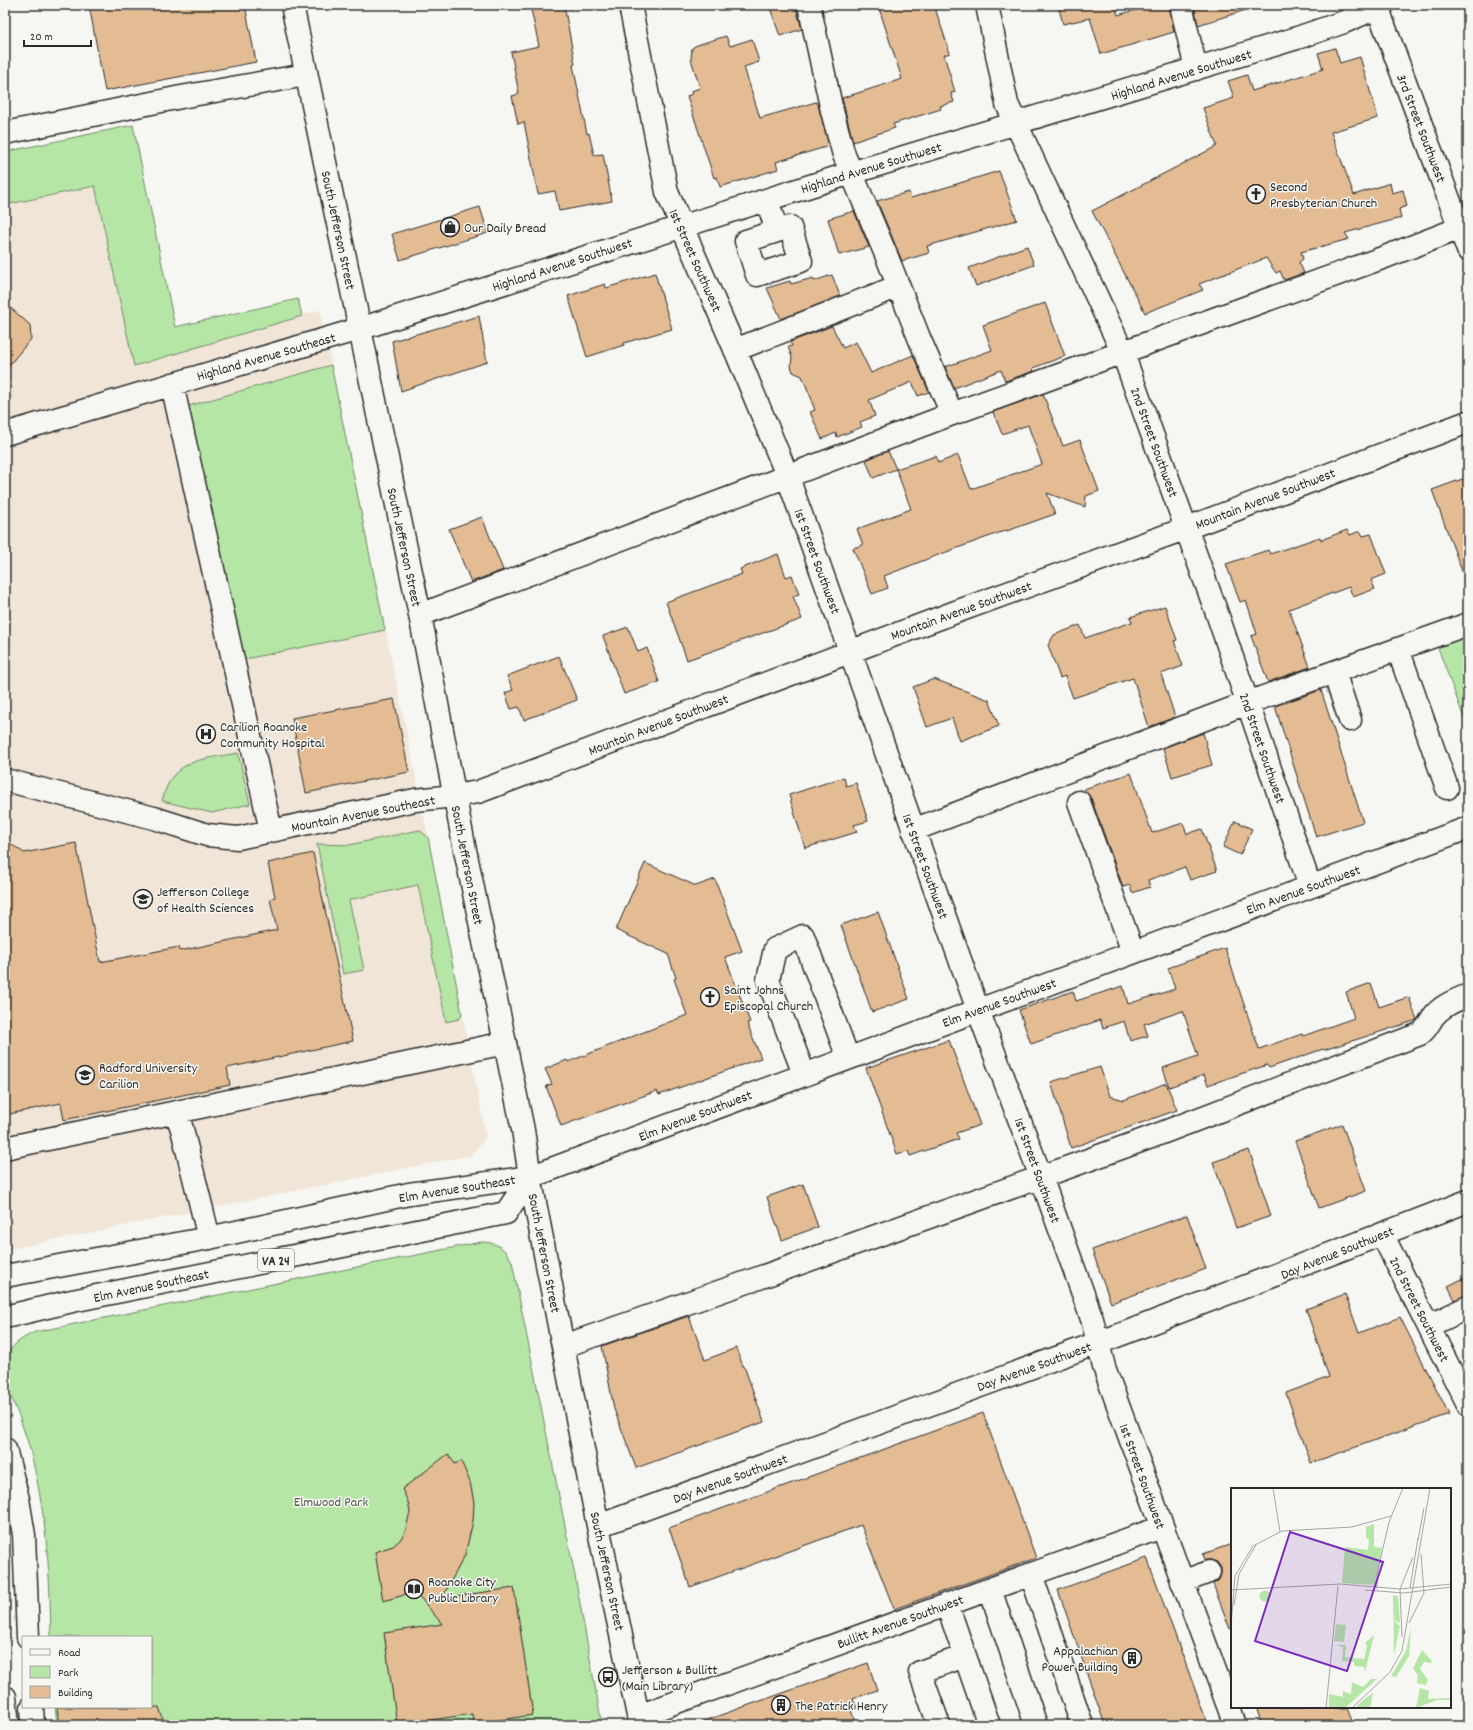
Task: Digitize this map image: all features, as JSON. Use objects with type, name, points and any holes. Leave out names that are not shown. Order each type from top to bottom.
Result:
[{"type":"street","name":"South Jefferson Street","points":[[292,5],[420,615],[454,796],[505,1043],[598,1526],[639,1721]]},
{"type":"street","name":"1st Street Southwest","points":[[630,5],[667,192],[787,475],[978,1010],[1041,1177],[1092,1319],[1104,1367],[1235,1725]]},
{"type":"street","points":[[809,5],[832,112],[844,155],[952,414]]},
{"type":"street","name":"2nd Street Southwest","points":[[988,5],[1007,104],[1122,351],[1219,619],[1246,703],[1310,886]]},
{"type":"street","points":[[1181,5],[1196,69]]},
{"type":"street","name":"Highland Avenue Southwest","points":[[359,329],[851,173],[1296,38],[1344,22],[1380,6]]},
{"type":"street","name":"3rd Street Southwest","points":[[1380,6],[1464,226],[1468,250]]},
{"type":"street","points":[[5,133],[181,97],[306,75]]},
{"type":"street","points":[[767,200],[777,231]]},
{"type":"street","points":[[420,615],[787,475],[1122,351],[1385,257],[1464,226]]},
{"type":"street","points":[[735,350],[898,286]]},
{"type":"street","name":"Highland Avenue Southeast","points":[[5,434],[359,329]]},
{"type":"street","points":[[172,384],[271,831]]},
{"type":"street","name":"Mountain Avenue Southwest","points":[[454,796],[478,792],[953,612],[1187,528],[1468,422]]},
{"type":"street","points":[[913,830],[1033,786],[1246,703],[1468,624]]},
{"type":"street","points":[[1398,649],[1447,788]]},
{"type":"street","points":[[1334,672],[1350,720]]},
{"type":"street","name":"Mountain Avenue Southeast","points":[[5,780],[154,818],[207,835],[238,838],[415,800],[454,796]]},
{"type":"street","points":[[1079,802],[1133,952]]},
{"type":"street","name":"Elm Avenue Southwest","points":[[530,1177],[1468,828]]},
{"type":"street","points":[[804,1074],[768,980],[774,949],[803,936],[848,1058]]},
{"type":"street","points":[[564,1346],[1041,1177],[1420,1034],[1426,1029],[1434,1016],[1443,1006],[1468,995]]},
{"type":"street","points":[[5,1148],[505,1043]]},
{"type":"street","points":[[176,1112],[182,1129],[209,1238]]},
{"type":"street","name":"Elm Avenue Southeast","points":[[5,1276],[209,1238],[409,1194],[530,1177]]},
{"type":"street","name":"Elm Avenue Southeast","points":[[5,1317],[80,1300],[506,1213],[530,1177]]},
{"type":"street","name":"Day Avenue Southwest","points":[[598,1526],[1097,1343],[1468,1201]]},
{"type":"street","name":"2nd Street Southwest","points":[[1382,1234],[1468,1405]]},
{"type":"street","points":[[1429,1326],[1468,1307]]},
{"type":"street","points":[[5,1449],[18,1499],[24,1535],[28,1636]]},
{"type":"street","name":"Bullitt Avenue Southwest","points":[[639,1721],[947,1604],[1162,1527]]},
{"type":"street","points":[[1182,1582],[1209,1572]]},
{"type":"street","points":[[1031,1574],[1082,1725]]},
{"type":"street","points":[[990,1589],[1036,1725]]},
{"type":"street","points":[[947,1604],[989,1725]]},
{"type":"street","points":[[939,1725],[920,1672],[965,1656]]},
{"type":"street","points":[[5,1697],[8,1725]]},
{"type":"street","points":[[32,1708],[33,1725]]},
{"type":"shaded area","name":"Carilion Roanoke Community Hospital","points":[[95,186],[134,366],[320,310],[428,837],[486,1137],[471,1155],[5,1250],[5,205]]},
{"type":"green space","points":[[133,125],[175,327],[298,299],[302,316],[134,366],[95,186],[5,205],[5,152]]},
{"type":"green space","points":[[331,365],[385,630],[236,661],[185,407]]},
{"type":"green space","points":[[1468,633],[1468,729],[1437,645]]},
{"type":"green space","points":[[238,753],[250,804],[212,813],[162,801],[173,776],[181,769],[200,760]]},
{"type":"green space","points":[[419,830],[428,837],[462,1014],[459,1019],[446,1022],[418,885],[349,900],[364,970],[343,974],[317,844],[349,845]]},
{"type":"green space","name":"Elmwood Park","points":[[481,1242],[491,1243],[500,1247],[507,1253],[512,1262],[575,1576],[602,1725],[57,1725],[55,1708],[152,1708],[152,1636],[51,1636],[49,1570],[42,1506],[30,1450],[5,1377],[5,1363],[9,1352],[20,1340],[35,1332]]},
{"type":"building","points":[[89,5],[245,5],[256,62],[105,91]]},
{"type":"building","points":[[530,5],[564,5],[575,64],[573,65],[587,134],[589,133],[594,155],[603,154],[612,201],[559,211],[555,191],[538,194],[524,122],[518,124],[512,96],[519,94],[511,52],[539,46]]},
{"type":"building","points":[[769,5],[795,5],[802,29],[780,36]]},
{"type":"building","points":[[878,5],[934,5],[950,53],[944,55],[955,92],[951,93],[954,102],[940,106],[941,109],[893,124],[895,128],[853,142],[842,98],[902,79]]},
{"type":"building","points":[[1058,5],[1115,5],[1118,15],[1153,5],[1169,5],[1174,32],[1101,54],[1090,18],[1063,24]]},
{"type":"building","points":[[1194,5],[1248,5],[1249,9],[1198,25]]},
{"type":"building","points":[[726,36],[730,46],[752,39],[759,62],[744,67],[760,118],[816,102],[829,146],[776,162],[778,169],[720,187],[717,177],[714,178],[687,96],[692,94],[691,91],[700,88],[691,59],[692,48]]},
{"type":"building","points":[[1335,48],[1340,63],[1360,57],[1378,118],[1331,132],[1354,195],[1390,183],[1392,193],[1403,190],[1407,206],[1399,209],[1401,218],[1345,233],[1349,239],[1301,252],[1303,259],[1299,262],[1304,273],[1284,280],[1280,271],[1276,273],[1266,258],[1199,284],[1203,290],[1145,313],[1092,211],[1217,146],[1203,108],[1234,98],[1228,81],[1247,75],[1252,91],[1323,69],[1318,53]]},
{"type":"building","points":[[999,171],[1017,220],[927,246],[929,253],[902,261],[877,201],[909,192],[911,198]]},
{"type":"building","name":"Our Daily Bread","points":[[480,207],[488,233],[400,260],[392,234]]},
{"type":"building","points":[[854,211],[869,247],[839,255],[828,219]]},
{"type":"building","points":[[1027,246],[1034,265],[976,286],[969,268]]},
{"type":"building","points":[[655,273],[672,329],[624,343],[624,345],[587,357],[568,296],[605,284],[606,288]]},
{"type":"building","points":[[832,275],[840,296],[781,319],[767,288],[790,281],[791,284],[813,278],[814,281]]},
{"type":"building","points":[[5,303],[30,325],[31,339],[5,370]]},
{"type":"building","points":[[1045,303],[1065,356],[1033,368],[1034,371],[1005,381],[1001,370],[954,388],[945,367],[992,350],[983,325]]},
{"type":"building","points":[[479,316],[487,362],[401,391],[392,341]]},
{"type":"building","points":[[832,326],[843,348],[856,342],[871,373],[913,355],[929,392],[918,396],[912,382],[869,400],[875,416],[860,422],[862,427],[837,437],[836,433],[822,439],[810,412],[815,410],[812,400],[802,376],[793,372],[791,366],[792,357],[788,347],[792,346],[790,342]]},
{"type":"building","points":[[1043,394],[1063,446],[1080,440],[1099,491],[1086,496],[1085,507],[1047,493],[1055,514],[1007,530],[884,576],[888,588],[872,594],[853,548],[863,545],[857,529],[911,509],[896,469],[936,456],[938,463],[958,455],[971,489],[1042,464],[1028,425],[1002,434],[993,412]]},
{"type":"building","points":[[888,451],[896,469],[873,478],[866,460]]},
{"type":"building","points":[[1468,477],[1468,582],[1466,582],[1432,490]]},
{"type":"building","points":[[482,517],[503,570],[471,582],[449,529]]},
{"type":"building","points":[[1347,530],[1350,535],[1360,531],[1363,536],[1371,534],[1386,574],[1371,580],[1375,589],[1353,597],[1349,587],[1289,609],[1310,667],[1268,682],[1251,636],[1257,634],[1246,600],[1240,602],[1226,564],[1268,550],[1270,554],[1320,537],[1321,540]]},
{"type":"building","points":[[778,554],[786,577],[792,575],[799,594],[793,596],[802,619],[687,660],[666,602],[742,574],[740,569]]},
{"type":"building","points":[[1165,606],[1177,640],[1174,641],[1183,666],[1161,674],[1175,717],[1149,727],[1133,678],[1073,698],[1065,676],[1060,678],[1048,645],[1054,635],[1080,625],[1085,638],[1132,622],[1130,617]]},
{"type":"building","points":[[628,627],[638,652],[647,648],[659,682],[624,694],[603,636]]},
{"type":"building","points":[[559,656],[577,700],[524,720],[519,707],[511,709],[505,693],[513,690],[507,676]]},
{"type":"building","points":[[934,679],[989,700],[999,726],[960,741],[952,718],[927,727],[913,687]]},
{"type":"building","points":[[1321,690],[1363,822],[1316,837],[1275,706]]},
{"type":"building","points":[[394,699],[409,772],[306,793],[292,718]]},
{"type":"building","points":[[1203,733],[1212,765],[1172,777],[1163,748]]},
{"type":"building","points":[[1131,773],[1152,833],[1183,823],[1187,834],[1202,829],[1217,871],[1190,880],[1185,867],[1148,880],[1150,887],[1132,893],[1130,885],[1123,887],[1091,798],[1084,789]]},
{"type":"building","points":[[844,777],[846,786],[856,783],[868,821],[854,825],[857,832],[805,848],[789,795]]},
{"type":"building","points":[[1235,821],[1252,829],[1240,855],[1223,847]]},
{"type":"building","points":[[5,840],[24,853],[76,843],[100,962],[179,947],[180,951],[277,930],[270,899],[275,897],[268,863],[313,853],[353,1041],[227,1068],[230,1085],[64,1120],[61,1103],[5,1115]]},
{"type":"building","name":"Saint Johns Episcopal Church","points":[[645,863],[696,886],[715,879],[742,951],[725,957],[750,1022],[747,1023],[761,1058],[659,1095],[657,1091],[561,1126],[546,1086],[552,1084],[545,1069],[567,1060],[568,1062],[687,1015],[674,979],[676,978],[668,954],[616,930]]},
{"type":"building","points":[[878,912],[909,999],[872,1012],[841,925]]},
{"type":"building","points":[[1225,948],[1259,1049],[1302,1034],[1303,1036],[1354,1018],[1346,992],[1371,983],[1379,1007],[1409,997],[1417,1020],[1324,1050],[1323,1049],[1269,1068],[1267,1065],[1208,1085],[1204,1075],[1169,1087],[1163,1068],[1198,1056],[1183,1011],[1144,1024],[1148,1036],[1130,1041],[1124,1021],[1103,1028],[1100,1020],[1031,1044],[1019,1010],[1073,991],[1076,1001],[1123,986],[1128,1004],[1175,989],[1168,968]]},
{"type":"building","points":[[949,1040],[980,1125],[956,1133],[959,1139],[910,1156],[908,1151],[897,1154],[866,1068]]},
{"type":"building","points":[[1100,1067],[1110,1096],[1124,1100],[1166,1083],[1177,1110],[1071,1148],[1051,1082]]},
{"type":"building","points":[[1342,1124],[1366,1191],[1319,1208],[1295,1141]]},
{"type":"building","points":[[1249,1150],[1271,1216],[1236,1228],[1213,1162]]},
{"type":"building","points":[[803,1184],[818,1227],[782,1240],[767,1197]]},
{"type":"building","points":[[1187,1215],[1206,1269],[1111,1303],[1092,1250]]},
{"type":"building","points":[[1468,1276],[1468,1295],[1455,1300],[1448,1286]]},
{"type":"building","points":[[1345,1294],[1359,1333],[1400,1317],[1449,1414],[1311,1463],[1286,1393],[1329,1377],[1306,1309]]},
{"type":"building","points":[[689,1316],[705,1360],[736,1348],[764,1422],[636,1468],[614,1409],[602,1346]]},
{"type":"building","points":[[983,1413],[1036,1558],[894,1609],[861,1525],[690,1587],[669,1528]]},
{"type":"building","name":"Roanoke City Public Library","points":[[448,1454],[455,1464],[461,1461],[470,1482],[474,1503],[473,1521],[465,1555],[442,1598],[514,1588],[533,1715],[474,1724],[472,1714],[397,1725],[384,1633],[442,1624],[414,1590],[401,1596],[383,1601],[375,1552],[393,1546],[400,1540],[405,1532],[410,1512],[408,1502],[402,1489]]},
{"type":"building","points":[[1231,1544],[1231,1629],[1213,1584],[1219,1580],[1221,1568],[1217,1562],[1205,1560],[1203,1554]]},
{"type":"building","name":"Appalachian Power Building","points":[[1147,1558],[1208,1725],[1105,1725],[1058,1590]]},
{"type":"building","points":[[868,1663],[877,1690],[853,1699],[857,1708],[851,1710],[856,1725],[701,1725],[701,1722]]},
{"type":"building","points":[[159,1707],[165,1725],[59,1725],[57,1708]]},
{"type":"building","points":[[1256,1708],[1347,1708],[1354,1725],[1262,1725]]},
{"type":"place","name":"Second Presbyterian Church","points":[[1256,194]]},
{"type":"place","name":"Our Daily Bread","points":[[450,227]]},
{"type":"place","name":"Carilion Roanoke Community Hospital","points":[[206,734]]},
{"type":"place","name":"Jefferson College of Health Sciences","points":[[143,899]]},
{"type":"place","name":"Saint Johns Episcopal Church","points":[[710,997]]},
{"type":"place","name":"Radford University Carilion","points":[[85,1075]]},
{"type":"place","name":"Roanoke City Public Library","points":[[414,1589]]},
{"type":"place","name":"Appalachian Power Building","points":[[1132,1658]]},
{"type":"place","name":"Jefferson & Bullitt (Main Library)","points":[[608,1677]]},
{"type":"place","name":"The Patrick Henry","points":[[781,1705]]}]
